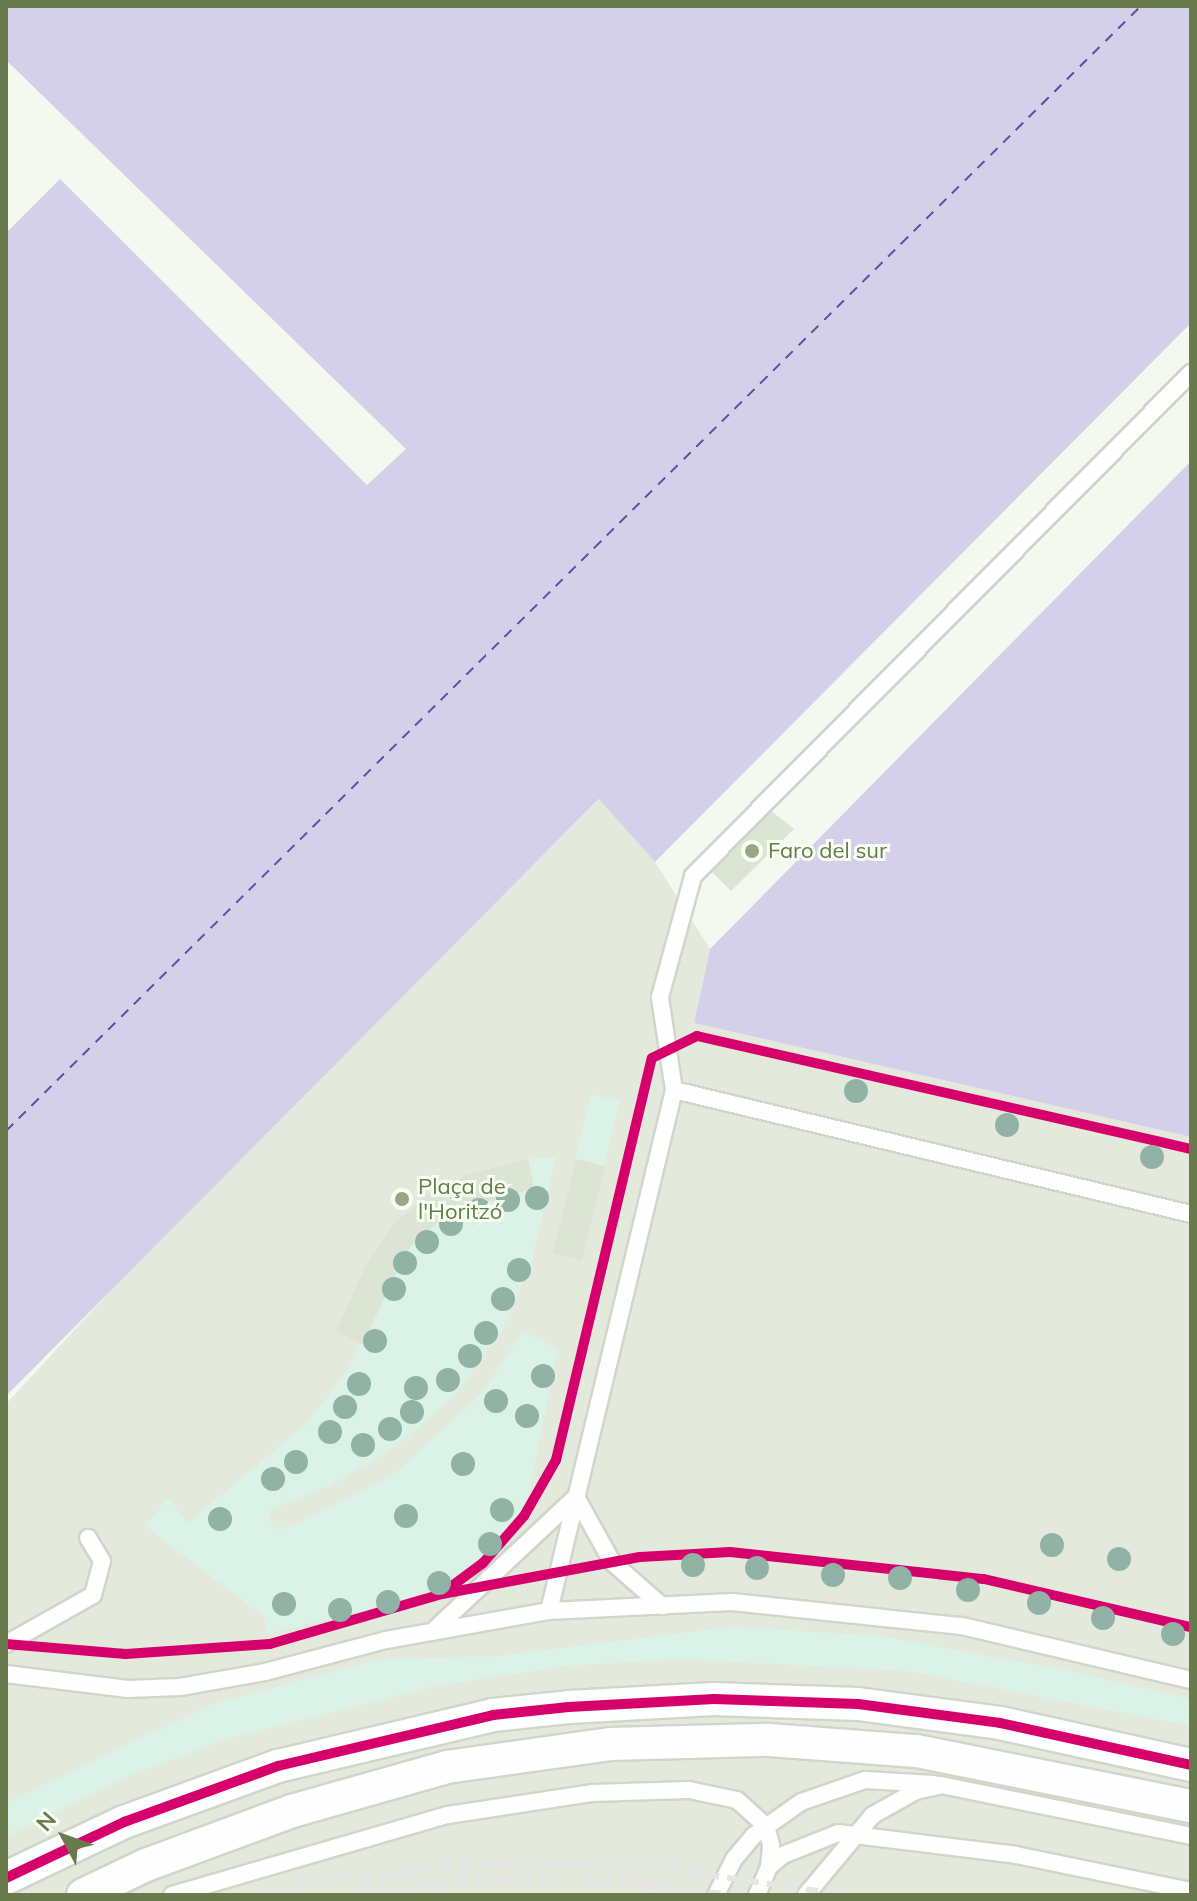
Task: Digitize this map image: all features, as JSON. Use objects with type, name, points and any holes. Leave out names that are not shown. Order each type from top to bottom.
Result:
[{"type":"street","points":[[6,1878],[124,1822],[278,1766],[493,1715],[569,1707],[714,1699],[858,1704],[1000,1723],[1191,1765]]},
{"type":"street","points":[[83,1895],[146,1865],[306,1806],[447,1767],[611,1744],[769,1740],[917,1751],[1191,1806]]},
{"type":"lane","points":[[549,1611],[674,1090],[660,997],[693,876],[1191,373]]},
{"type":"lane","points":[[674,1090],[1191,1214]]},
{"type":"lane","points":[[576,1497],[612,1562],[662,1606]]},
{"type":"lane","points":[[432,1632],[576,1497]]},
{"type":"lane","points":[[6,1644],[93,1595],[102,1561],[88,1538]]},
{"type":"lane","points":[[6,1674],[128,1689],[180,1687],[432,1632],[549,1611],[732,1602],[962,1626],[1191,1680]]},
{"type":"lane","points":[[716,1895],[734,1859],[766,1826],[801,1802],[865,1780],[941,1785],[1191,1836]]},
{"type":"lane","points":[[806,1895],[855,1835],[883,1808],[941,1785]]},
{"type":"lane","points":[[172,1895],[448,1815],[591,1793],[689,1790],[737,1800],[766,1826],[771,1845],[769,1867],[757,1895]]},
{"type":"lane","points":[[769,1867],[794,1848],[824,1835],[855,1835],[1016,1855],[1191,1891]]},
{"type":"shaded area","points":[[6,6],[1191,6],[1191,323],[655,862],[599,799],[6,1396],[6,233],[60,179],[367,485],[406,449],[6,60]]},
{"type":"shaded area","points":[[1191,461],[1191,1137],[694,1023],[710,949]]},
{"type":"shaded area","points":[[600,799],[655,862],[710,949],[694,1023],[1191,1137],[1191,1895],[6,1895],[6,1404],[152,1246]]},
{"type":"green space","points":[[591,1094],[620,1101],[604,1166],[575,1159]]},
{"type":"green space","points":[[556,1157],[531,1265],[502,1330],[458,1392],[398,1445],[331,1485],[272,1509],[269,1517],[276,1530],[301,1522],[396,1473],[484,1391],[523,1331],[558,1348],[527,1503],[491,1548],[437,1592],[268,1634],[263,1616],[145,1526],[168,1498],[188,1523],[309,1421],[348,1369],[410,1247],[445,1216],[534,1188],[528,1159]]},
{"type":"green space","points":[[731,1627],[880,1636],[1070,1671],[1191,1699],[1191,1726],[908,1671],[681,1659],[565,1666],[437,1686],[227,1739],[121,1779],[6,1836],[6,1803],[212,1704],[377,1660],[497,1656]]},
{"type":"building","name":"Faro del sur","points":[[770,810],[794,829],[731,891],[712,872]]},
{"type":"building","points":[[528,1159],[534,1188],[445,1216],[410,1247],[362,1344],[336,1331],[369,1259],[395,1222],[433,1191],[463,1176]]},
{"type":"building","points":[[576,1159],[605,1166],[582,1260],[553,1253]]},
{"type":"ferry route","points":[[6,1131],[1141,6]]},
{"type":"railway","points":[[258,1895],[339,1877],[502,1863],[648,1866],[844,1895]]},
{"type":"railway","points":[[355,1895],[499,1881],[649,1886],[734,1895]]},
{"type":"cycle path","points":[[445,1591],[483,1563],[524,1516],[556,1460],[652,1058],[697,1036],[1191,1149]]},
{"type":"cycle path","points":[[6,1644],[126,1654],[270,1644],[442,1594],[640,1557],[730,1552],[984,1579],[1191,1627]]},
{"type":"cycle path","points":[[6,1878],[124,1822],[278,1766],[493,1715],[569,1707],[714,1699],[858,1704],[1000,1723],[1191,1765]]},
{"type":"place","name":"Faro del sur","points":[[752,851]]},
{"type":"place","name":"Plaça de l'Horitzó","points":[[402,1199]]}]
